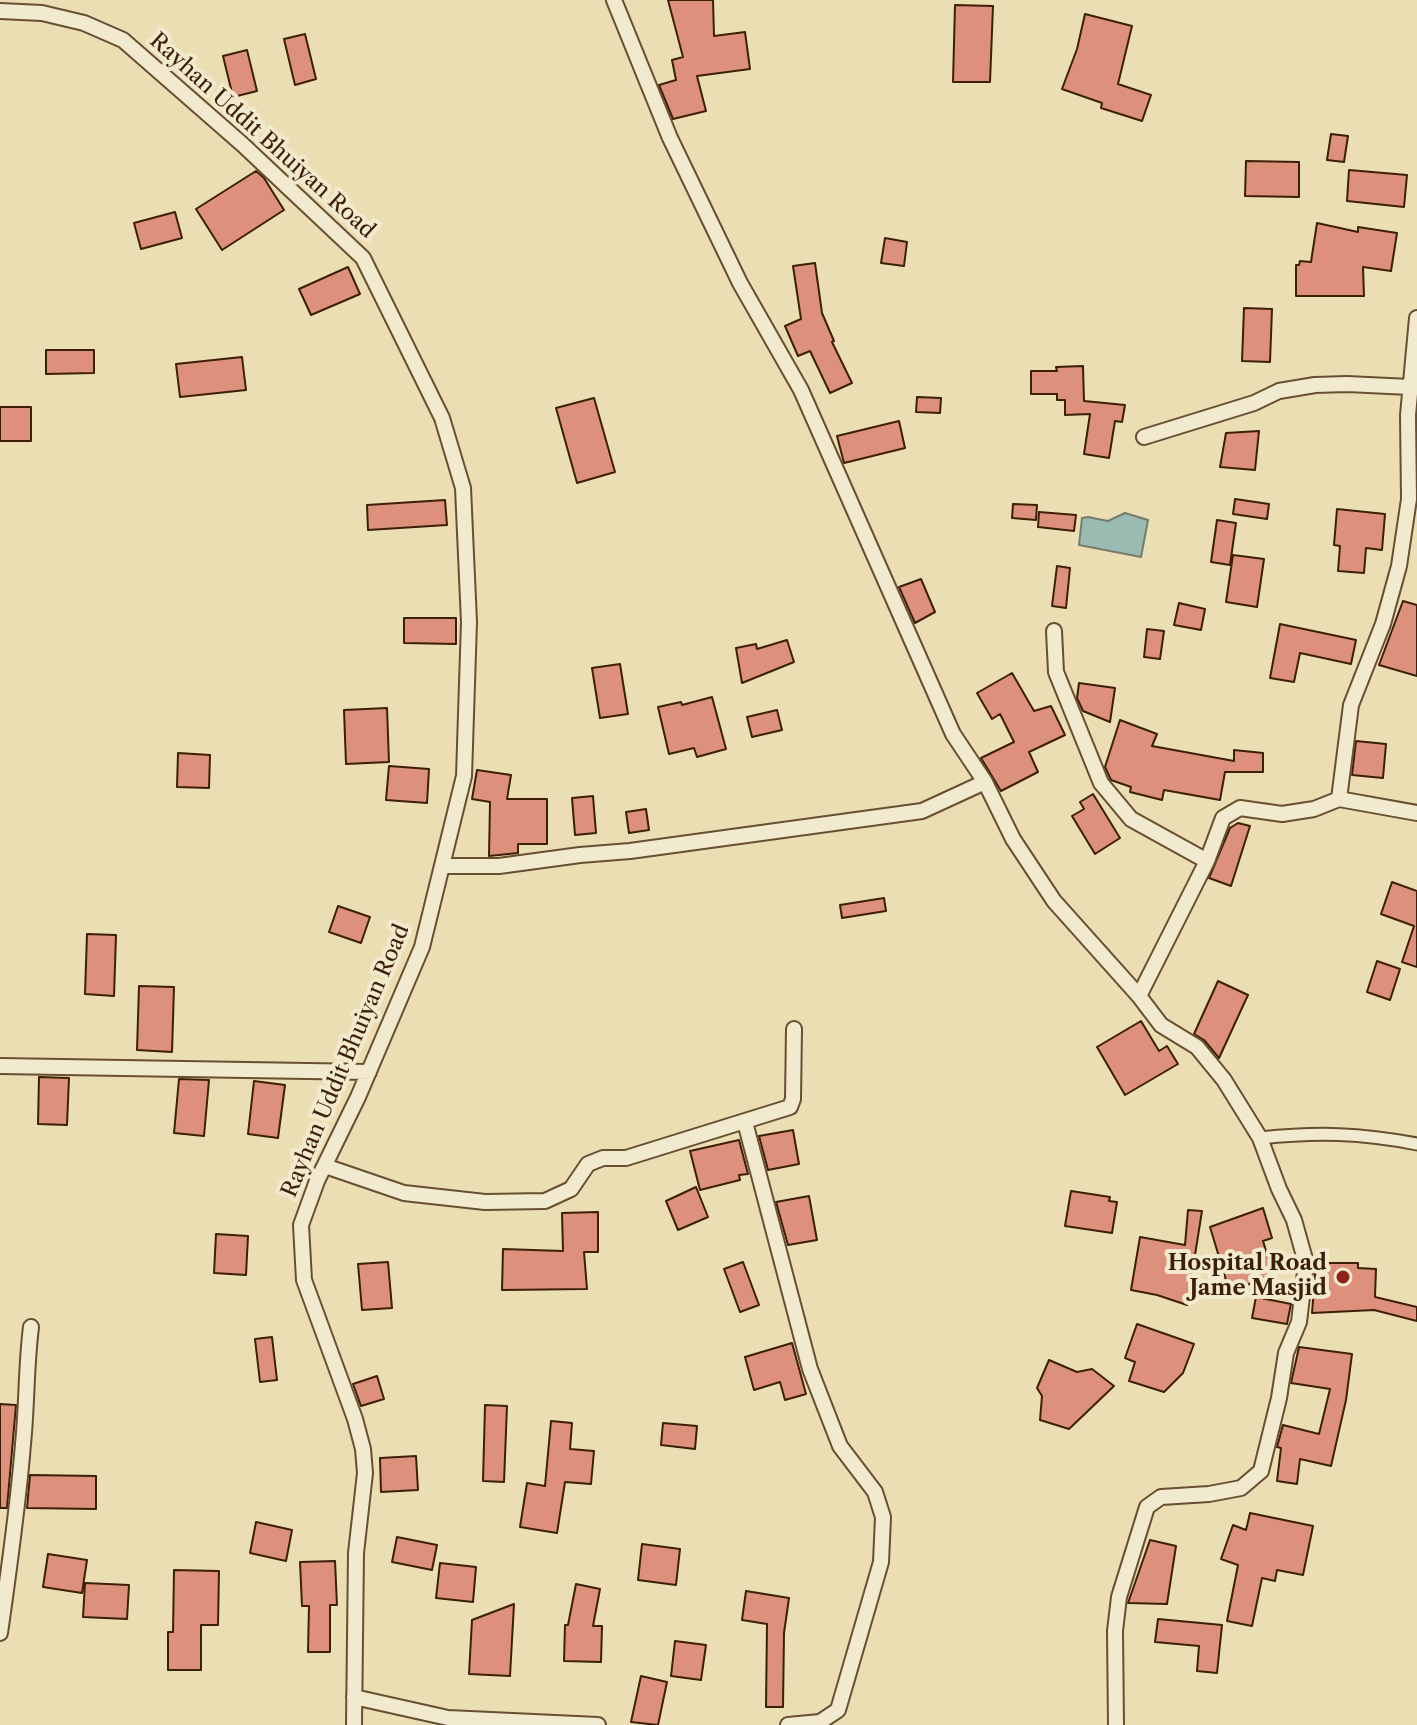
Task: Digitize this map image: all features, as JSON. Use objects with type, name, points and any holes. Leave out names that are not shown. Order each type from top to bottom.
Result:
[{"type":"street","points":[[614,0],[676,152],[740,283],[801,390],[953,734],[1013,839],[1054,901],[1161,1025],[1197,1047],[1224,1080],[1260,1138],[1294,1220],[1306,1263],[1299,1322],[1286,1353],[1279,1398],[1261,1471],[1241,1488],[1161,1497],[1147,1507],[1119,1597],[1115,1631],[1116,1725]]},
{"type":"street","name":"Rayhan Uddit Bhuiyan Road","points":[[0,11],[56,16],[84,23],[123,40],[242,144],[363,258],[442,418],[463,488],[469,622],[464,776],[422,947],[301,1225],[304,1280],[363,1449],[365,1473],[356,1553],[354,1725]]},
{"type":"street","points":[[1339,799],[1351,705],[1383,624],[1399,566],[1409,499],[1410,387],[1417,318]]},
{"type":"street","points":[[1144,437],[1287,389],[1347,384],[1410,387]]},
{"type":"street","points":[[1054,631],[1056,672],[1101,783],[1131,819],[1207,861]]},
{"type":"street","points":[[442,866],[499,866],[922,811],[982,784]]},
{"type":"street","points":[[1139,996],[1207,861],[1223,818],[1240,808],[1282,814],[1314,809],[1339,799],[1417,813]]},
{"type":"street","points":[[325,1166],[404,1193],[485,1202],[545,1201],[571,1189],[588,1164],[603,1158],[626,1158],[790,1107],[793,1099],[794,1029]]},
{"type":"street","points":[[0,1066],[369,1072]]},
{"type":"street","points":[[745,1122],[810,1369],[840,1446],[875,1492],[883,1517],[881,1562],[838,1710],[820,1722],[788,1725]]},
{"type":"street","points":[[1260,1138],[1346,1133],[1417,1144]]},
{"type":"street","points":[[0,1633],[17,1517],[31,1327]]},
{"type":"street","points":[[354,1697],[448,1718],[598,1725]]},
{"type":"water","points":[[1125,513],[1148,520],[1141,557],[1079,545],[1082,518],[1108,521]]},
{"type":"building","points":[[668,0],[713,0],[714,36],[745,32],[750,69],[697,76],[706,111],[673,119],[659,85],[676,80],[672,60],[683,57]]},
{"type":"building","points":[[955,5],[993,6],[990,82],[953,82]]},
{"type":"building","points":[[1085,14],[1132,26],[1118,84],[1151,95],[1142,121],[1101,108],[1102,103],[1062,89],[1077,49]]},
{"type":"building","points":[[305,34],[316,79],[295,85],[284,39]]},
{"type":"building","points":[[247,50],[257,91],[233,97],[223,56]]},
{"type":"building","points":[[1331,134],[1348,136],[1344,162],[1327,160]]},
{"type":"building","points":[[1246,161],[1299,162],[1299,197],[1245,196]]},
{"type":"building","points":[[1349,170],[1407,175],[1404,207],[1347,201]]},
{"type":"building","points":[[256,171],[264,178],[284,210],[222,250],[196,209]]},
{"type":"building","points":[[175,212],[182,238],[141,249],[134,223]]},
{"type":"building","points":[[1317,223],[1358,232],[1358,227],[1397,233],[1391,271],[1363,267],[1364,296],[1296,296],[1296,265],[1300,261],[1311,262]]},
{"type":"building","points":[[885,238],[907,242],[904,266],[881,263]]},
{"type":"building","points":[[815,263],[822,313],[852,383],[830,393],[810,351],[798,356],[785,326],[801,319],[793,266]]},
{"type":"building","points":[[348,267],[360,294],[311,315],[299,289]]},
{"type":"building","points":[[1244,308],[1272,309],[1270,362],[1242,361]]},
{"type":"building","points":[[46,350],[94,350],[94,373],[46,374]]},
{"type":"building","points":[[242,357],[246,390],[180,397],[176,364]]},
{"type":"building","points":[[1083,366],[1084,401],[1125,405],[1122,422],[1115,421],[1109,458],[1084,454],[1090,414],[1065,415],[1065,400],[1057,400],[1057,394],[1031,394],[1031,371],[1057,371],[1056,367]]},
{"type":"building","points":[[917,397],[941,398],[940,413],[916,412]]},
{"type":"building","points":[[594,398],[615,472],[577,483],[556,408]]},
{"type":"building","points":[[0,407],[31,407],[31,441],[0,441]]},
{"type":"building","points":[[899,421],[905,448],[844,463],[837,436]]},
{"type":"building","points":[[1259,431],[1255,470],[1220,467],[1226,433]]},
{"type":"building","points":[[1235,499],[1269,504],[1267,519],[1233,514]]},
{"type":"building","points":[[445,500],[447,525],[368,530],[367,505]]},
{"type":"building","points":[[1013,504],[1037,505],[1036,520],[1012,518]]},
{"type":"building","points":[[1337,509],[1385,514],[1382,550],[1366,548],[1364,573],[1338,571],[1340,546],[1334,545]]},
{"type":"building","points":[[1039,512],[1076,515],[1074,531],[1038,527]]},
{"type":"building","points":[[1217,520],[1236,523],[1230,565],[1211,562]]},
{"type":"building","points":[[1233,555],[1264,559],[1257,607],[1226,602]]},
{"type":"building","points":[[1057,566],[1070,568],[1066,608],[1052,606]]},
{"type":"building","points":[[921,579],[935,612],[915,623],[899,587]]},
{"type":"building","points":[[1403,601],[1417,605],[1417,676],[1379,665]]},
{"type":"building","points":[[1179,603],[1205,609],[1201,630],[1174,625]]},
{"type":"building","points":[[404,618],[456,618],[456,644],[404,643]]},
{"type":"building","points":[[1280,624],[1356,640],[1351,664],[1300,653],[1294,682],[1270,678]]},
{"type":"building","points":[[1147,629],[1164,631],[1160,659],[1144,657]]},
{"type":"building","points":[[787,640],[794,662],[742,683],[736,648],[756,644],[757,649]]},
{"type":"building","points":[[620,664],[628,714],[600,718],[592,668]]},
{"type":"building","points":[[1012,673],[1034,711],[1051,706],[1065,735],[1029,752],[1038,772],[1001,791],[981,758],[1014,742],[1000,714],[992,719],[977,693]]},
{"type":"building","points":[[1079,683],[1115,688],[1110,722],[1083,711],[1077,698]]},
{"type":"building","points":[[712,697],[726,749],[697,757],[694,748],[669,754],[658,707],[681,702],[682,705]]},
{"type":"building","points":[[387,708],[389,762],[346,764],[344,710]]},
{"type":"building","points":[[777,710],[782,730],[752,737],[747,717]]},
{"type":"building","points":[[1120,720],[1157,734],[1152,746],[1234,761],[1234,750],[1263,753],[1263,772],[1225,772],[1220,800],[1164,790],[1162,800],[1130,792],[1131,787],[1111,780],[1105,767]]},
{"type":"building","points":[[1356,741],[1386,744],[1383,778],[1352,775]]},
{"type":"building","points":[[178,753],[210,755],[209,788],[177,787]]},
{"type":"building","points":[[389,766],[429,769],[427,803],[386,800]]},
{"type":"building","points":[[477,770],[511,775],[507,799],[547,799],[547,844],[518,844],[518,853],[489,856],[490,802],[472,799]]},
{"type":"building","points":[[1093,794],[1120,838],[1095,854],[1072,816],[1084,809],[1080,802]]},
{"type":"building","points":[[593,796],[596,833],[575,835],[572,798]]},
{"type":"building","points":[[646,809],[649,830],[629,833],[626,812]]},
{"type":"building","points":[[1238,823],[1250,826],[1231,886],[1209,878],[1230,828]]},
{"type":"building","points":[[1392,882],[1417,891],[1417,967],[1402,962],[1414,926],[1381,914]]},
{"type":"building","points":[[884,898],[886,911],[842,918],[840,905]]},
{"type":"building","points":[[338,906],[370,917],[361,943],[329,932]]},
{"type":"building","points":[[87,934],[116,935],[114,996],[85,994]]},
{"type":"building","points":[[1377,961],[1400,969],[1390,1000],[1367,992]]},
{"type":"building","points":[[1218,981],[1248,995],[1219,1058],[1204,1040],[1194,1034]]},
{"type":"building","points":[[139,986],[174,987],[172,1052],[137,1050]]},
{"type":"building","points":[[1141,1021],[1159,1051],[1167,1046],[1178,1064],[1125,1095],[1097,1047]]},
{"type":"building","points":[[39,1077],[69,1078],[67,1125],[38,1124]]},
{"type":"building","points":[[179,1079],[209,1080],[204,1136],[174,1133]]},
{"type":"building","points":[[254,1081],[285,1085],[278,1138],[248,1134]]},
{"type":"building","points":[[793,1130],[799,1164],[768,1170],[759,1136]]},
{"type":"building","points":[[739,1140],[748,1174],[739,1175],[740,1180],[700,1190],[690,1151]]},
{"type":"building","points":[[696,1187],[708,1217],[678,1230],[666,1201]]},
{"type":"building","points":[[1071,1191],[1110,1197],[1109,1201],[1117,1202],[1112,1233],[1065,1226]]},
{"type":"building","points":[[809,1196],[817,1240],[788,1245],[776,1202]]},
{"type":"building","points":[[1263,1208],[1272,1238],[1263,1241],[1274,1277],[1229,1290],[1210,1227]]},
{"type":"building","points":[[1188,1210],[1202,1211],[1187,1305],[1131,1290],[1140,1237],[1185,1245]]},
{"type":"building","points":[[598,1212],[598,1252],[584,1252],[587,1289],[502,1290],[503,1249],[563,1251],[562,1213]]},
{"type":"building","points":[[216,1234],[248,1236],[246,1275],[214,1273]]},
{"type":"building","points":[[388,1262],[392,1308],[362,1310],[358,1264]]},
{"type":"building","points":[[743,1262],[759,1305],[740,1312],[724,1269]]},
{"type":"building","points":[[1316,1263],[1358,1263],[1358,1268],[1376,1269],[1375,1297],[1417,1307],[1417,1321],[1374,1310],[1312,1313]]},
{"type":"building","points":[[1256,1297],[1291,1304],[1287,1324],[1252,1318]]},
{"type":"building","points":[[1137,1324],[1194,1344],[1183,1373],[1164,1392],[1129,1381],[1135,1362],[1125,1358]]},
{"type":"building","points":[[272,1337],[277,1380],[260,1382],[255,1339]]},
{"type":"building","points":[[792,1343],[806,1394],[785,1400],[780,1382],[754,1390],[745,1357]]},
{"type":"building","points":[[1299,1347],[1352,1354],[1346,1400],[1331,1466],[1300,1459],[1297,1484],[1277,1481],[1281,1448],[1277,1447],[1283,1425],[1319,1434],[1330,1389],[1291,1383]]},
{"type":"building","points":[[1049,1360],[1077,1372],[1092,1369],[1114,1386],[1069,1429],[1040,1420],[1042,1396],[1037,1388]]},
{"type":"building","points":[[377,1376],[384,1399],[361,1406],[353,1384]]},
{"type":"building","points":[[0,1404],[16,1405],[7,1508],[0,1508]]},
{"type":"building","points":[[485,1405],[507,1406],[504,1482],[483,1481]]},
{"type":"building","points":[[551,1421],[572,1423],[570,1449],[594,1451],[591,1484],[565,1482],[557,1533],[520,1527],[527,1483],[545,1486]]},
{"type":"building","points":[[663,1423],[697,1426],[695,1449],[661,1445]]},
{"type":"building","points":[[416,1456],[418,1490],[381,1492],[380,1458]]},
{"type":"building","points":[[30,1475],[96,1476],[96,1509],[27,1508]]},
{"type":"building","points":[[1250,1513],[1313,1526],[1303,1575],[1277,1570],[1275,1581],[1262,1578],[1252,1626],[1227,1621],[1238,1565],[1221,1559],[1233,1525],[1246,1530]]},
{"type":"building","points":[[256,1522],[292,1530],[286,1561],[250,1553]]},
{"type":"building","points":[[397,1537],[437,1545],[432,1570],[392,1562]]},
{"type":"building","points":[[1150,1540],[1176,1546],[1167,1604],[1128,1603]]},
{"type":"building","points":[[642,1544],[680,1549],[676,1585],[638,1580]]},
{"type":"building","points":[[48,1554],[87,1560],[82,1593],[43,1587]]},
{"type":"building","points":[[335,1561],[337,1605],[330,1605],[330,1652],[308,1652],[309,1606],[302,1606],[300,1562]]},
{"type":"building","points":[[440,1563],[476,1567],[473,1602],[436,1598]]},
{"type":"building","points":[[174,1570],[219,1571],[218,1625],[201,1625],[201,1670],[168,1670],[168,1632],[173,1632]]},
{"type":"building","points":[[85,1583],[129,1585],[127,1619],[83,1617]]},
{"type":"building","points":[[576,1584],[600,1589],[593,1626],[602,1626],[601,1662],[564,1661],[565,1625],[568,1625]]},
{"type":"building","points":[[746,1591],[789,1598],[784,1633],[783,1707],[766,1707],[767,1624],[742,1620]]},
{"type":"building","points":[[514,1604],[510,1676],[469,1674],[472,1620]]},
{"type":"building","points":[[1158,1619],[1222,1625],[1217,1673],[1197,1671],[1199,1646],[1155,1642]]},
{"type":"building","points":[[675,1641],[706,1645],[701,1680],[671,1676]]},
{"type":"building","points":[[641,1676],[667,1682],[658,1725],[631,1722]]},
{"type":"place","name":"Hospital Road Jame Masjid","points":[[1343,1277]]}]
